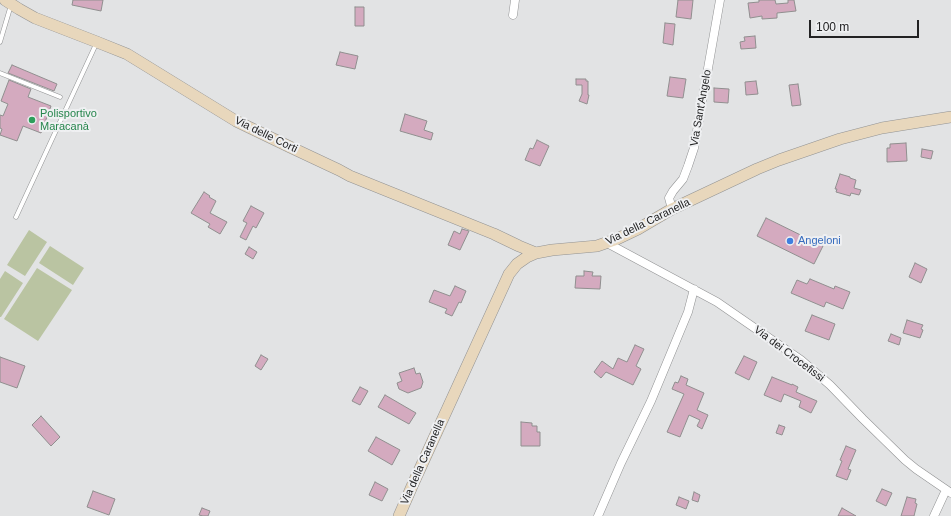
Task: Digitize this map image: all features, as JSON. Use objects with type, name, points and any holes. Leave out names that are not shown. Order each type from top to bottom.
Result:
[{"type":"main road","name":"Via delle Corti","points":[[8,2],[35,18],[127,54],[236,121],[350,176],[494,234],[536,253]]},
{"type":"main road","name":"Via della Caranella","points":[[400,516],[418,472],[509,274],[517,264],[536,253],[597,246],[607,243],[625,236],[672,209],[718,189],[736,179],[768,165],[840,139],[882,128],[951,117]]},
{"type":"street","points":[[513,15],[515,0]]},
{"type":"street","name":"Via Sant'Angelo","points":[[672,209],[669,198],[684,177],[694,148],[720,0]]},
{"type":"street","name":"Via dei Crocefissi","points":[[607,243],[717,302],[809,366],[837,391],[905,460],[948,492]]},
{"type":"street","points":[[598,516],[688,312],[694,289]]},
{"type":"street","points":[[934,516],[948,492]]},
{"type":"lane","points":[[0,42],[8,2]]},
{"type":"lane","points":[[16,217],[97,42]]},
{"type":"lane","points":[[0,73],[60,97]]},
{"type":"green space","points":[[29,230],[47,242],[25,276],[7,265]]},
{"type":"green space","points":[[50,246],[84,268],[73,285],[39,263]]},
{"type":"green space","points":[[37,268],[72,290],[38,341],[4,319]]},
{"type":"green space","points":[[5,271],[23,283],[0,317],[0,279]]},
{"type":"building","points":[[73,0],[103,0],[101,11],[72,5]]},
{"type":"building","points":[[678,0],[693,0],[691,19],[676,17]]},
{"type":"building","points":[[759,0],[775,0],[776,4],[788,3],[788,0],[794,0],[796,11],[777,13],[777,18],[762,19],[762,16],[750,18],[748,3],[759,2]]},
{"type":"building","points":[[355,7],[364,7],[364,26],[355,26]]},
{"type":"building","points":[[665,23],[675,24],[673,45],[663,43]]},
{"type":"building","points":[[755,36],[756,48],[741,49],[740,42],[745,41],[744,37]]},
{"type":"building","points":[[340,52],[358,56],[355,69],[336,65]]},
{"type":"building","points":[[12,65],[57,84],[54,91],[8,73]]},
{"type":"building","points":[[670,77],[686,79],[683,98],[667,96]]},
{"type":"building","points":[[576,79],[586,79],[586,81],[588,81],[589,95],[587,104],[579,101],[582,94],[582,85],[576,85]]},
{"type":"building","points":[[9,80],[31,89],[28,97],[51,106],[41,133],[23,126],[17,141],[0,135],[2,129],[0,128],[0,115],[3,116],[8,104],[1,101]]},
{"type":"building","points":[[756,81],[758,94],[746,95],[745,82]]},
{"type":"building","points":[[798,84],[801,105],[792,106],[789,85]]},
{"type":"building","points":[[714,88],[729,89],[728,103],[714,102]]},
{"type":"building","points":[[405,114],[427,121],[424,130],[433,133],[431,140],[400,131]]},
{"type":"building","points":[[537,140],[549,146],[540,166],[525,160],[530,148],[533,149]]},
{"type":"building","points":[[906,143],[907,161],[887,162],[887,148],[890,148],[890,144]]},
{"type":"building","points":[[922,149],[933,151],[931,159],[921,157]]},
{"type":"building","points":[[840,174],[856,180],[854,188],[861,190],[859,195],[851,193],[850,196],[836,192],[837,189],[835,189]]},
{"type":"building","points":[[204,192],[216,201],[210,213],[227,222],[220,234],[208,227],[210,224],[191,213]]},
{"type":"building","points":[[251,206],[264,213],[256,228],[253,226],[246,240],[240,237],[247,223],[243,221]]},
{"type":"building","name":"Angeloni","points":[[766,218],[823,246],[814,264],[757,236]]},
{"type":"building","points":[[462,229],[469,231],[460,250],[448,245],[454,231],[460,234]]},
{"type":"building","points":[[249,247],[257,252],[253,259],[245,254]]},
{"type":"building","points":[[915,263],[927,269],[921,283],[909,277]]},
{"type":"building","points":[[584,271],[593,272],[592,276],[601,276],[600,289],[575,288],[576,276],[584,276]]},
{"type":"building","points":[[810,279],[834,289],[835,286],[850,292],[843,309],[826,302],[824,307],[791,293],[797,280],[807,284]]},
{"type":"building","points":[[455,286],[466,291],[461,303],[459,302],[452,316],[445,313],[447,309],[429,302],[434,290],[450,296]]},
{"type":"building","points":[[812,315],[835,324],[829,340],[805,331]]},
{"type":"building","points":[[907,320],[923,325],[920,338],[903,333]]},
{"type":"building","points":[[891,334],[901,338],[899,345],[888,341]]},
{"type":"building","points":[[635,345],[644,349],[636,366],[641,369],[633,385],[606,372],[601,378],[594,372],[602,361],[613,369],[618,358],[627,362]]},
{"type":"building","points":[[261,355],[268,359],[261,370],[255,366]]},
{"type":"building","points":[[744,356],[757,362],[749,380],[735,373]]},
{"type":"building","points":[[0,357],[25,366],[17,388],[0,382]]},
{"type":"building","points":[[414,368],[416,374],[420,373],[423,382],[421,388],[408,393],[399,389],[397,383],[402,381],[399,373]]},
{"type":"building","points":[[681,376],[688,379],[686,385],[704,393],[697,410],[708,415],[702,429],[697,426],[700,420],[689,415],[680,437],[667,432],[684,394],[672,389],[675,382],[678,383]]},
{"type":"building","points":[[772,377],[798,387],[796,392],[817,401],[811,413],[799,407],[801,401],[784,394],[781,402],[764,395]]},
{"type":"building","points":[[360,387],[368,391],[360,405],[352,401]]},
{"type":"building","points":[[385,395],[416,413],[409,424],[378,407]]},
{"type":"building","points":[[41,416],[60,437],[51,446],[32,425]]},
{"type":"building","points":[[521,422],[532,423],[532,426],[537,426],[537,432],[540,432],[540,446],[521,446]]},
{"type":"building","points":[[779,425],[785,427],[782,435],[776,433]]},
{"type":"building","points":[[376,437],[400,450],[392,465],[368,451]]},
{"type":"building","points":[[846,446],[856,450],[848,469],[851,470],[847,480],[836,476],[842,461],[840,460]]},
{"type":"building","points":[[375,482],[388,489],[382,501],[369,495]]},
{"type":"building","points":[[882,489],[892,493],[886,506],[876,501]]},
{"type":"building","points":[[93,491],[115,499],[109,515],[87,507]]},
{"type":"building","points":[[694,492],[700,495],[698,502],[692,500]]},
{"type":"building","points":[[679,497],[689,501],[686,509],[676,505]]},
{"type":"building","points":[[907,497],[916,499],[915,503],[917,504],[914,516],[901,516]]},
{"type":"building","points":[[202,508],[210,511],[208,516],[199,515]]},
{"type":"building","points":[[842,508],[856,516],[838,516]]},
{"type":"place","name":"Polisportivo Maracanà","points":[[32,120]]},
{"type":"place","name":"Angeloni","points":[[790,241]]}]
